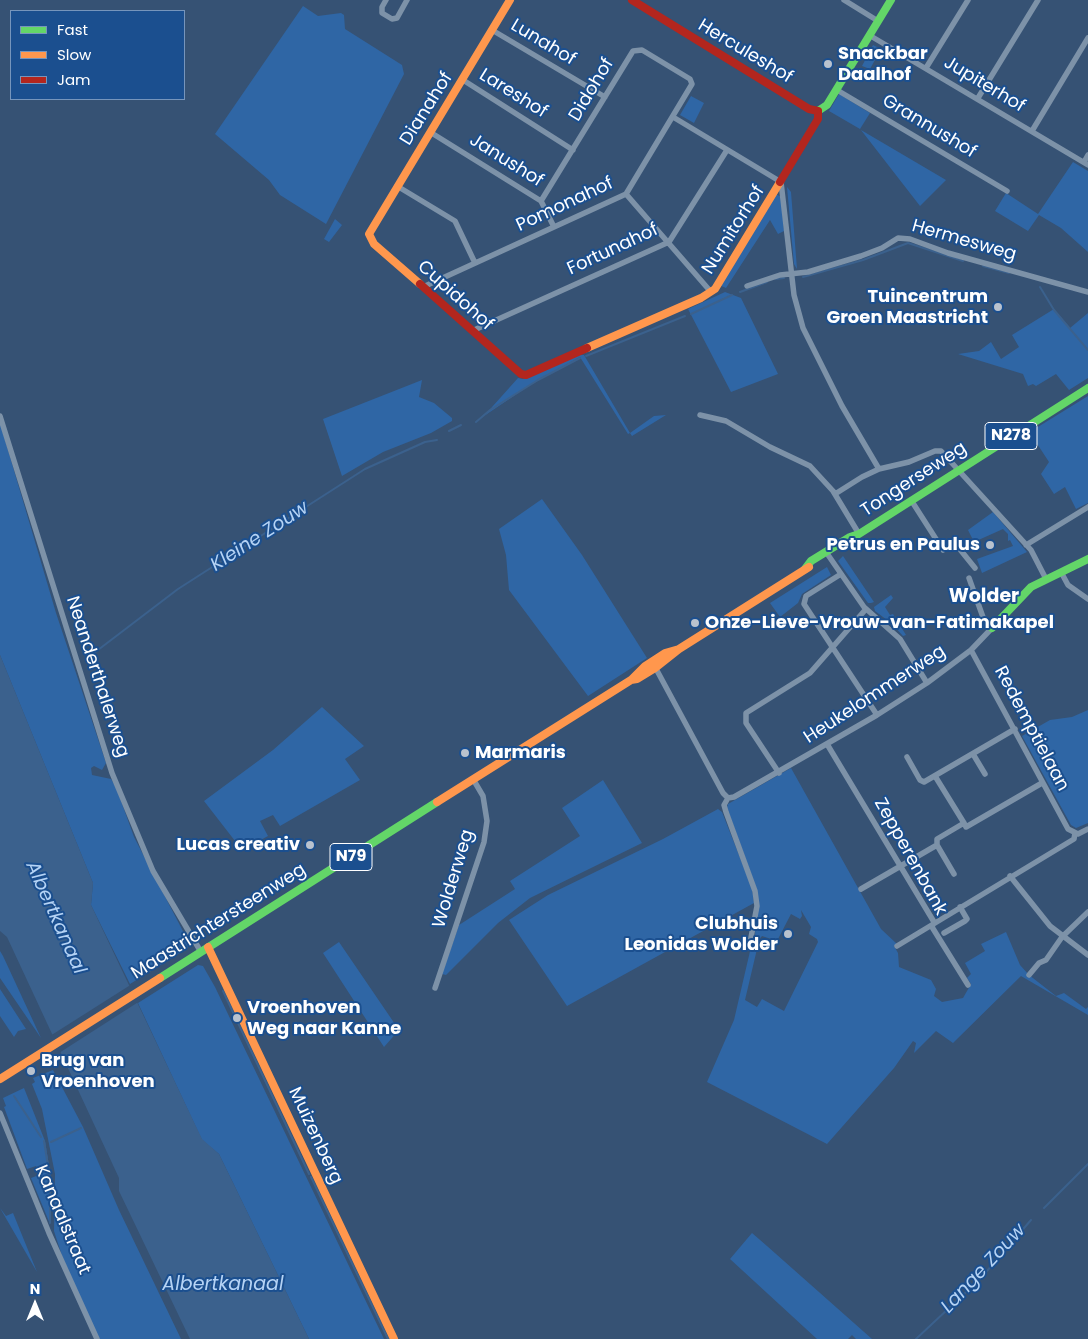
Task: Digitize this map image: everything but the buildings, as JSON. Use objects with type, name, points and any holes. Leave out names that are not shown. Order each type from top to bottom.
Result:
[{"type":"street","points":[[386,0],[382,7],[382,13],[392,19],[396,18],[407,0]]},
{"type":"street","name":"Dianahof","points":[[369,234],[510,0]]},
{"type":"street","name":"Herculeshof","points":[[632,0],[809,108],[818,110]]},
{"type":"street","points":[[844,0],[878,21]]},
{"type":"street","points":[[818,110],[826,107],[891,0]]},
{"type":"street","points":[[926,68],[968,0]]},
{"type":"street","points":[[978,98],[1038,0]]},
{"type":"street","name":"Lunahof","points":[[492,30],[605,97]]},
{"type":"street","name":"Jupiterhof","points":[[869,35],[1086,163]]},
{"type":"street","points":[[1032,131],[1088,38]]},
{"type":"street","name":"Didohof","points":[[542,201],[605,97],[637,49],[690,79]]},
{"type":"street","name":"Pomonahof","points":[[423,287],[626,194],[692,84],[690,79]]},
{"type":"street","name":"Lareshof","points":[[462,80],[573,150]]},
{"type":"street","name":"Grannushof","points":[[836,90],[1006,191]]},
{"type":"street","name":"Numitorhof","points":[[526,375],[711,292],[717,286],[781,182],[818,119],[818,110]]},
{"type":"street","points":[[673,116],[781,182],[796,301],[813,351],[879,469]]},
{"type":"street","name":"Janushof","points":[[430,132],[542,201],[554,227]]},
{"type":"street","name":"Fortunahof","points":[[472,331],[669,242],[727,150]]},
{"type":"street","points":[[1086,163],[1088,155]]},
{"type":"street","points":[[397,186],[455,221],[475,263]]},
{"type":"street","points":[[626,194],[711,292]]},
{"type":"street","name":"Cupidohof","points":[[369,234],[374,244],[519,373],[526,375]]},
{"type":"street","name":"Hermesweg","points":[[747,286],[824,268],[867,254],[898,238],[910,239],[962,257],[1088,292]]},
{"type":"street","name":"Tongerseweg","points":[[654,665],[669,659],[679,649],[827,554],[853,542],[859,534],[958,469],[1088,388]]},
{"type":"street","points":[[700,415],[726,421],[770,447],[804,462],[825,480],[859,534]]},
{"type":"street","name":"Neanderthalerweg","points":[[0,416],[112,772],[153,871],[190,936],[204,949]]},
{"type":"street","points":[[835,494],[879,469],[909,462],[939,450],[1026,545],[1037,559],[1046,579]]},
{"type":"street","points":[[911,500],[944,550],[954,542],[975,568]]},
{"type":"street","points":[[1026,545],[1088,507]]},
{"type":"street","points":[[827,554],[866,610],[900,639],[927,683]]},
{"type":"street","name":"Heukelommerweg","points":[[728,798],[733,798],[779,773],[927,683],[971,650],[1028,590],[1046,579],[1088,559]]},
{"type":"street","points":[[1061,572],[1068,585],[1088,599]]},
{"type":"street","points":[[841,574],[804,599],[804,604],[877,715]]},
{"type":"street","points":[[969,578],[984,620],[992,628]]},
{"type":"street","points":[[779,773],[746,722],[746,713],[807,675],[866,610]]},
{"type":"street","name":"Redemptielaan","points":[[971,650],[1068,829],[1075,833]]},
{"type":"street","points":[[654,665],[723,793],[728,798],[724,805],[726,812],[755,891],[757,906],[749,948]]},
{"type":"street","name":"N278","points":[[556,727],[630,680],[637,679],[654,665]]},
{"type":"street","name":"Maastrichtersteenweg","points":[[2,1077],[556,727]]},
{"type":"street","points":[[907,758],[921,781],[935,776],[1015,729]]},
{"type":"street","name":"Zepperenbank","points":[[827,744],[934,922],[932,927],[968,985]]},
{"type":"street","points":[[973,754],[985,774]]},
{"type":"street","points":[[935,776],[966,827],[1042,783]]},
{"type":"street","name":"Wolderweg","points":[[435,988],[484,842],[487,822],[483,796],[473,779]]},
{"type":"street","points":[[954,874],[936,844],[937,838],[964,823]]},
{"type":"street","points":[[897,946],[960,906],[1074,839],[1075,833],[1088,829]]},
{"type":"street","points":[[861,888],[936,844]]},
{"type":"street","points":[[1010,876],[1035,910],[1062,937],[1088,955]]},
{"type":"street","points":[[944,933],[965,921],[966,918],[960,906]]},
{"type":"street","points":[[1030,975],[1039,962],[1046,960],[1062,937],[1088,912]]},
{"type":"street","name":"Muizenberg","points":[[204,949],[394,1339]]},
{"type":"street","name":"Kanaalstraat","points":[[0,1113],[49,1233],[96,1339]]},
{"type":"shaded area","points":[[303,6],[318,16],[341,13],[344,15],[345,29],[402,65],[404,74],[326,224],[280,195],[269,180],[215,134]]},
{"type":"shaded area","points":[[873,45],[881,49],[870,69],[862,66]]},
{"type":"shaded area","points":[[839,94],[870,113],[860,129],[829,111]]},
{"type":"shaded area","points":[[691,96],[704,103],[694,123],[680,115]]},
{"type":"shaded area","points":[[861,130],[946,180],[920,206]]},
{"type":"shaded area","points":[[1073,162],[1088,171],[1088,252],[1061,228],[1039,215],[1028,231],[995,211],[1006,193],[1038,214]]},
{"type":"shaded area","points":[[787,187],[791,192],[797,269],[794,264]]},
{"type":"shaded area","points":[[776,194],[781,197],[784,231],[778,234],[770,220],[726,288],[719,285]]},
{"type":"shaded area","points":[[335,219],[342,225],[329,242],[324,239]]},
{"type":"shaded area","points":[[725,292],[741,298],[778,374],[731,392],[688,309]]},
{"type":"shaded area","points":[[1054,309],[1070,328],[1088,313],[1088,378],[1069,390],[1056,374],[1036,386],[1033,384],[1028,386],[1023,374],[958,354],[979,351],[991,342],[1001,359],[1019,347],[1012,335]]},
{"type":"shaded area","points":[[578,355],[584,355],[630,433],[628,434],[580,357],[527,387],[484,416],[518,378],[523,379]]},
{"type":"shaded area","points":[[422,380],[419,397],[434,403],[452,418],[452,421],[431,433],[383,452],[342,476],[323,419]]},
{"type":"shaded area","points":[[1088,396],[1088,503],[1076,509],[1065,487],[1054,494],[1041,474],[1049,462],[1032,436],[1035,434],[1033,430]]},
{"type":"shaded area","points":[[666,415],[632,436],[630,433],[654,416]]},
{"type":"shaded area","points":[[0,423],[56,613],[106,763],[102,770],[94,766],[91,768],[92,775],[111,779],[116,787],[134,837],[186,937],[188,948],[130,984],[91,905],[93,883],[0,655]]},
{"type":"shaded area","points":[[542,499],[582,555],[647,658],[588,696],[509,590],[506,555],[499,529]]},
{"type":"shaded area","points":[[993,512],[1027,552],[982,573],[977,559],[1013,546],[1010,540],[1008,541],[1008,534],[1003,529],[974,542],[968,530]]},
{"type":"shaded area","points":[[843,556],[874,602],[868,603],[838,561]]},
{"type":"shaded area","points":[[827,567],[831,575],[802,594],[798,603],[780,617],[770,603]]},
{"type":"shaded area","points":[[891,595],[893,598],[885,607],[890,615],[893,614],[906,635],[903,636],[891,623],[875,611],[874,607]]},
{"type":"shaded area","points":[[322,707],[364,746],[345,759],[360,780],[280,826],[273,815],[260,821],[268,836],[242,850],[204,801],[273,750]]},
{"type":"shaded area","points":[[1088,710],[1088,823],[1076,828],[1071,825],[1022,736],[1050,720],[1072,717]]},
{"type":"shaded area","points":[[791,768],[881,929],[897,944],[894,946],[898,953],[899,967],[931,980],[936,989],[934,996],[942,1002],[963,998],[971,984],[967,978],[971,974],[965,963],[985,951],[981,944],[1006,932],[1020,965],[1029,975],[1056,996],[1064,993],[1086,1009],[1088,1007],[1088,1015],[1021,976],[953,1043],[936,1031],[914,1053],[916,1043],[913,1041],[894,1068],[827,1144],[707,1082],[734,1020],[751,947],[757,949],[745,1000],[757,1007],[762,999],[784,1011],[818,942],[817,939],[809,934],[811,927],[801,910],[802,916],[800,919],[791,914],[777,941],[762,936],[759,940],[755,936],[757,890],[727,808],[728,804]]},
{"type":"shaded area","points":[[603,780],[642,843],[530,898],[498,923],[446,975],[442,974],[459,925],[515,889],[510,881],[580,836],[562,808]]},
{"type":"shaded area","points":[[718,809],[722,812],[752,888],[754,903],[567,1006],[509,920],[548,895],[663,839]]},
{"type":"shaded area","points":[[339,942],[399,1030],[384,1047],[323,953]]},
{"type":"shaded area","points":[[0,951],[3,956],[41,1038],[0,978]]},
{"type":"shaded area","points":[[198,965],[203,966],[215,987],[384,1339],[309,1339],[219,1154],[202,1140],[138,1003]]},
{"type":"shaded area","points":[[0,989],[26,1029],[18,1031],[14,1037],[0,1016]]},
{"type":"shaded area","points":[[53,1070],[83,1127],[119,1210],[181,1339],[99,1339],[62,1256],[54,1231],[55,1174],[42,1109],[32,1084],[35,1082],[33,1078]]},
{"type":"shaded area","points":[[24,1088],[45,1141],[51,1178],[50,1224],[31,1178],[39,1175],[36,1166],[27,1169],[4,1107],[6,1106],[3,1098]]},
{"type":"shaded area","points":[[0,1208],[6,1216],[13,1213],[37,1272]]},
{"type":"shaded area","points":[[752,1233],[872,1339],[856,1339],[852,1335],[848,1339],[817,1339],[730,1259]]},
{"type":"water","name":"Albertkanaal","points":[[0,655],[93,883],[91,905],[202,1139],[219,1154],[309,1339],[190,1339],[119,1191],[119,1178],[7,937],[0,931]]},
{"type":"pier","points":[[132,984],[140,1001],[59,1053],[50,1036]]},
{"type":"waterway","name":"Kleine Zouw","points":[[803,277],[863,260],[908,243],[963,261]]},
{"type":"waterway","name":"Kleine Zouw","points":[[983,266],[1009,273]]},
{"type":"waterway","name":"Kleine Zouw","points":[[776,279],[784,278]]},
{"type":"waterway","name":"Kleine Zouw","points":[[740,292],[767,282]]},
{"type":"waterway","name":"Kleine Zouw","points":[[1040,287],[1054,310],[1088,350]]},
{"type":"waterway","name":"Kleine Zouw","points":[[691,314],[732,295]]},
{"type":"waterway","name":"Kleine Zouw","points":[[586,356],[685,316]]},
{"type":"waterway","name":"Kleine Zouw","points":[[476,422],[490,410],[538,380],[580,358]]},
{"type":"waterway","name":"Kleine Zouw","points":[[449,431],[461,425]]},
{"type":"waterway","name":"Kleine Zouw","points":[[94,653],[178,589],[365,469],[425,442],[437,440]]},
{"type":"waterway","points":[[223,991],[309,1174]]},
{"type":"waterway","points":[[14,1096],[41,1137]]},
{"type":"waterway","points":[[51,1142],[81,1128]]},
{"type":"waterway","points":[[44,1141],[50,1178],[50,1223]]},
{"type":"waterway","name":"Lange Zouw","points":[[1044,1208],[1088,1164]]},
{"type":"waterway","points":[[311,1177],[388,1339]]},
{"type":"waterway","name":"Lange Zouw","points":[[916,1339],[980,1279],[1031,1220]]},
{"type":"traffic: fast","points":[[818,111],[827,105],[891,0]]},
{"type":"traffic: fast","points":[[805,569],[811,561],[850,537],[859,534],[1088,388]]},
{"type":"traffic: fast","points":[[992,628],[1031,587],[1088,559]]},
{"type":"traffic: fast","points":[[160,978],[437,802]]},
{"type":"traffic: slow","points":[[420,284],[374,244],[369,234],[510,0]]},
{"type":"traffic: slow","points":[[587,348],[701,298],[715,289],[780,182]]},
{"type":"traffic: slow","points":[[631,680],[637,679],[655,668],[679,649],[809,567]]},
{"type":"traffic: slow","points":[[437,802],[631,680],[645,666],[665,653],[679,649]]},
{"type":"traffic: slow","points":[[208,947],[394,1339]]},
{"type":"traffic: slow","points":[[0,1079],[160,978]]},
{"type":"traffic: jam","points":[[632,0],[809,109],[818,111]]},
{"type":"traffic: jam","points":[[780,182],[818,119],[818,111]]},
{"type":"traffic: jam","points":[[420,284],[521,374],[526,375],[587,348]]},
{"type":"place","name":"Snackbar Daalhof","points":[[828,64]]},
{"type":"place","name":"Tuincentrum Groen Maastricht","points":[[998,307]]},
{"type":"place","name":"Petrus en Paulus","points":[[990,545]]},
{"type":"place","name":"Onze-Lieve-Vrouw-van-Fatimakapel","points":[[695,623]]},
{"type":"place","name":"Marmaris","points":[[465,753]]},
{"type":"place","name":"Lucas creativ","points":[[310,845]]},
{"type":"place","name":"Clubhuis Leonidas Wolder","points":[[788,934]]},
{"type":"place","name":"Vroenhoven Weg naar Kanne","points":[[237,1018]]},
{"type":"place","name":"Brug van Vroenhoven","points":[[31,1071]]},
{"type":"district","name":"Wolder","points":[[984,597]]}]
